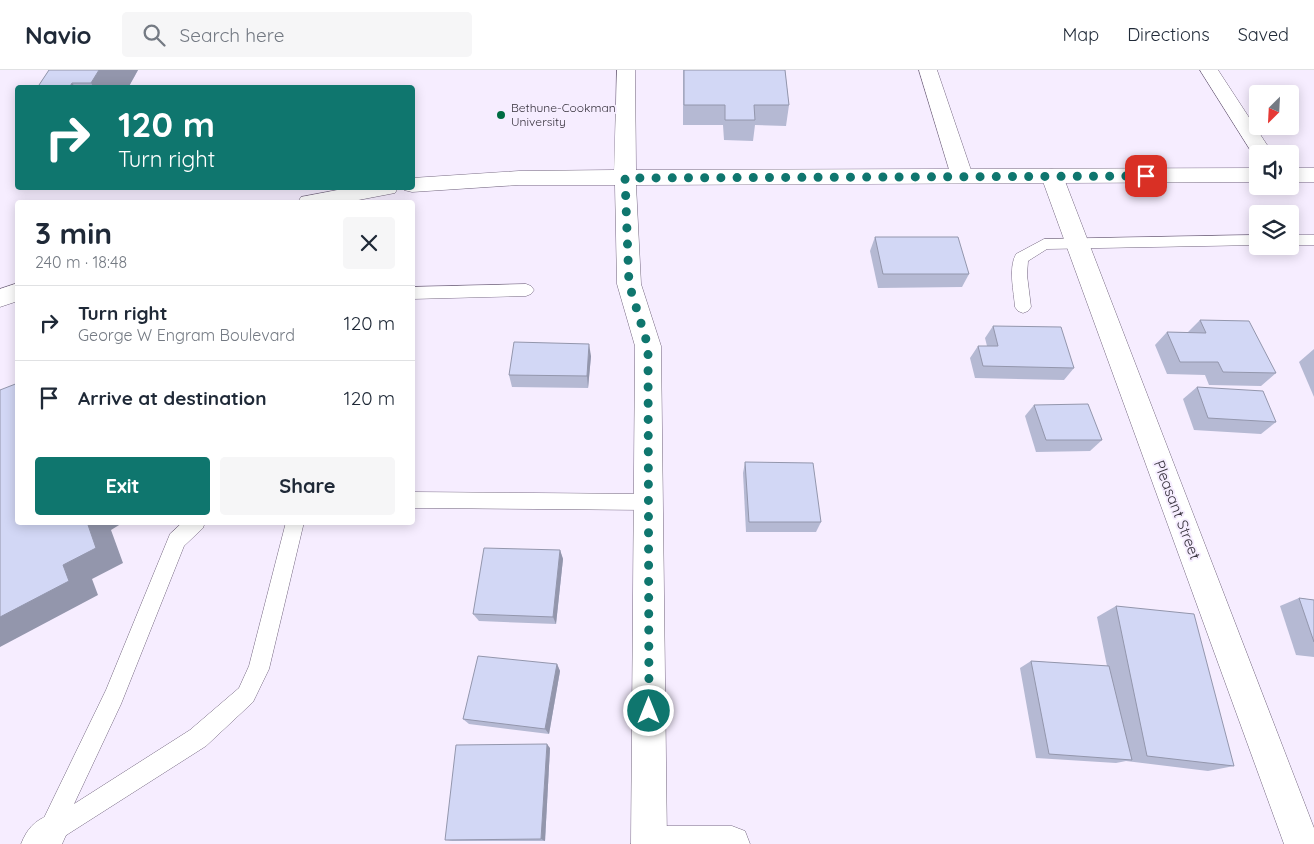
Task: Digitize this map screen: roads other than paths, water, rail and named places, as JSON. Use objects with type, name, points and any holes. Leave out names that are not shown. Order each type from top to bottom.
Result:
[{"type":"street","points":[[626,70],[625,178],[629,284],[648,346],[649,844],[732,844]]},
{"type":"street","points":[[928,70],[962,176]]},
{"type":"street","points":[[1210,70],[1257,145]]},
{"type":"street","points":[[1299,175],[1314,174]]},
{"type":"street","points":[[415,185],[519,178],[1249,175]]},
{"type":"street","name":"Pleasant Street","points":[[1052,176],[1302,844]]},
{"type":"street","points":[[320,200],[376,190]]},
{"type":"street","points":[[0,298],[15,293]]},
{"type":"lane","points":[[1023,307],[1020,275],[1021,258],[1044,244],[1249,240]]},
{"type":"lane","points":[[1299,240],[1314,240]]},
{"type":"lane","points":[[415,293],[526,290]]},
{"type":"lane","points":[[415,500],[648,502]]},
{"type":"lane","points":[[44,838],[114,697],[177,540],[193,525]]},
{"type":"lane","points":[[44,838],[198,738],[246,695],[259,669],[294,525]]},
{"type":"place","name":"Bethune-Cookman University","points":[[501,115]]}]
